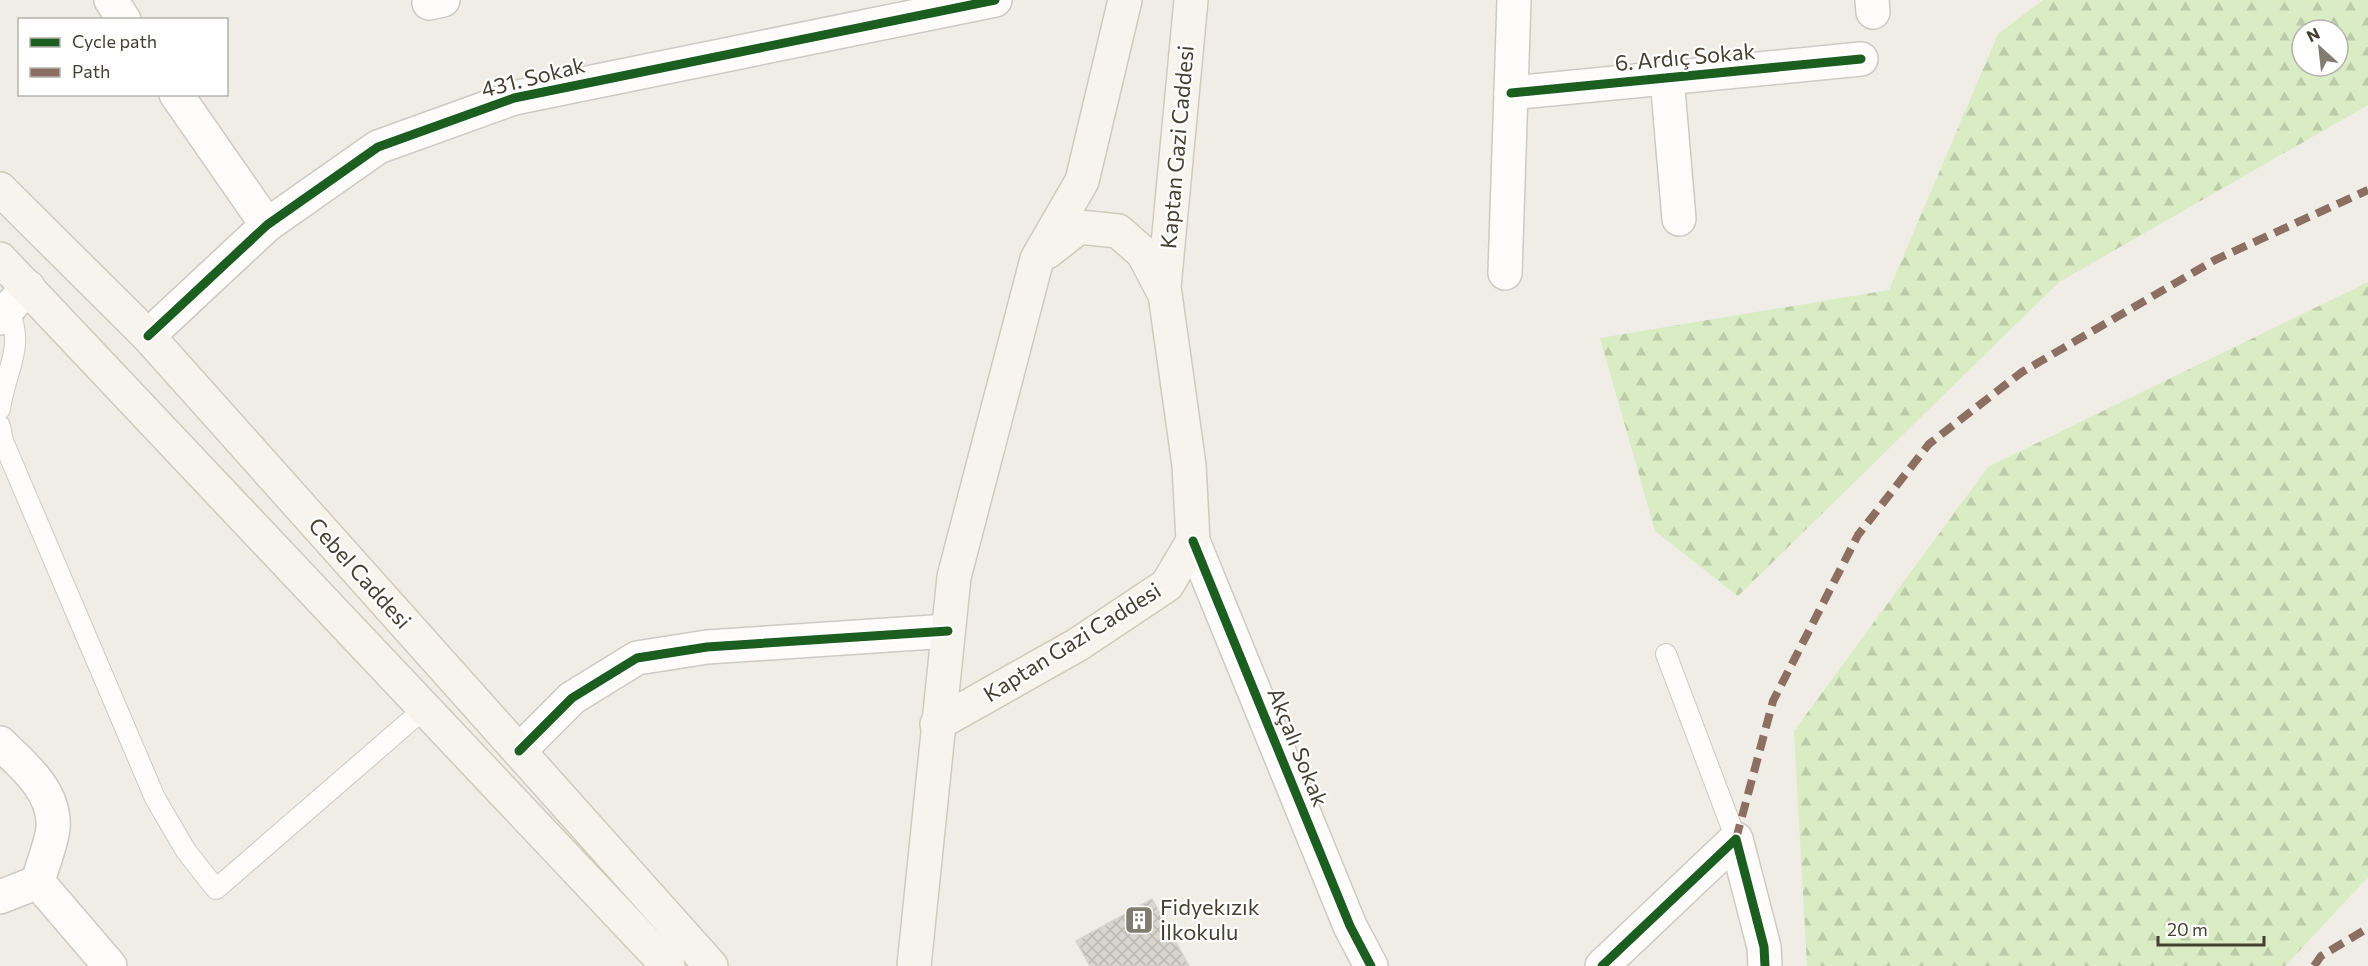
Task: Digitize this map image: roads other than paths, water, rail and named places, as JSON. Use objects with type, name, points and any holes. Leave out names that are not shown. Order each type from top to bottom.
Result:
[{"type":"main road","points":[[914,966],[920,932],[937,724],[954,577],[1037,259],[1082,181],[1125,0]]},
{"type":"main road","name":"Kaptan Gazi Caddesi","points":[[937,724],[1077,645],[1167,585],[1193,541],[1188,465],[1165,294],[1191,0]]},
{"type":"main road","name":"Cebel Caddesi","points":[[0,189],[148,336],[711,966]]},
{"type":"main road","name":"Kaptan Gazi Caddesi","points":[[1037,259],[1079,227],[1118,231],[1143,253],[1165,294]]},
{"type":"main road","points":[[3,262],[39,228]]},
{"type":"main road","name":"Cebel Caddesi","points":[[3,262],[12,305],[425,708],[668,966]]},
{"type":"main road","points":[[896,966],[920,932]]},
{"type":"street","points":[[111,0],[123,18]]},
{"type":"street","name":"431. Sokak","points":[[148,336],[267,225],[378,147],[514,98],[995,0]]},
{"type":"street","points":[[1505,273],[1514,0]]},
{"type":"street","name":"6. Ardıç Sokak","points":[[1511,93],[1861,59]]},
{"type":"street","points":[[1666,78],[1679,219]]},
{"type":"street","points":[[177,96],[267,225]]},
{"type":"street","name":"Akçalı Sokak","points":[[1193,541],[1350,926],[1371,966]]},
{"type":"street","points":[[519,751],[572,698],[637,658],[707,647],[948,631]]},
{"type":"street","points":[[0,743],[28,770],[46,794],[53,827],[38,882]]},
{"type":"street","points":[[1602,966],[1737,839],[1764,947],[1765,966]]},
{"type":"street","points":[[0,897],[38,882]]},
{"type":"street","points":[[38,882],[110,966]]},
{"type":"lane","points":[[0,409],[17,343],[12,305]]},
{"type":"lane","points":[[0,426],[8,452],[155,798],[186,851],[216,889],[425,708]]},
{"type":"lane","points":[[1666,654],[1737,839]]},
{"type":"place","name":"Fidyekızık İlkokulu","points":[[1139,920]]}]
